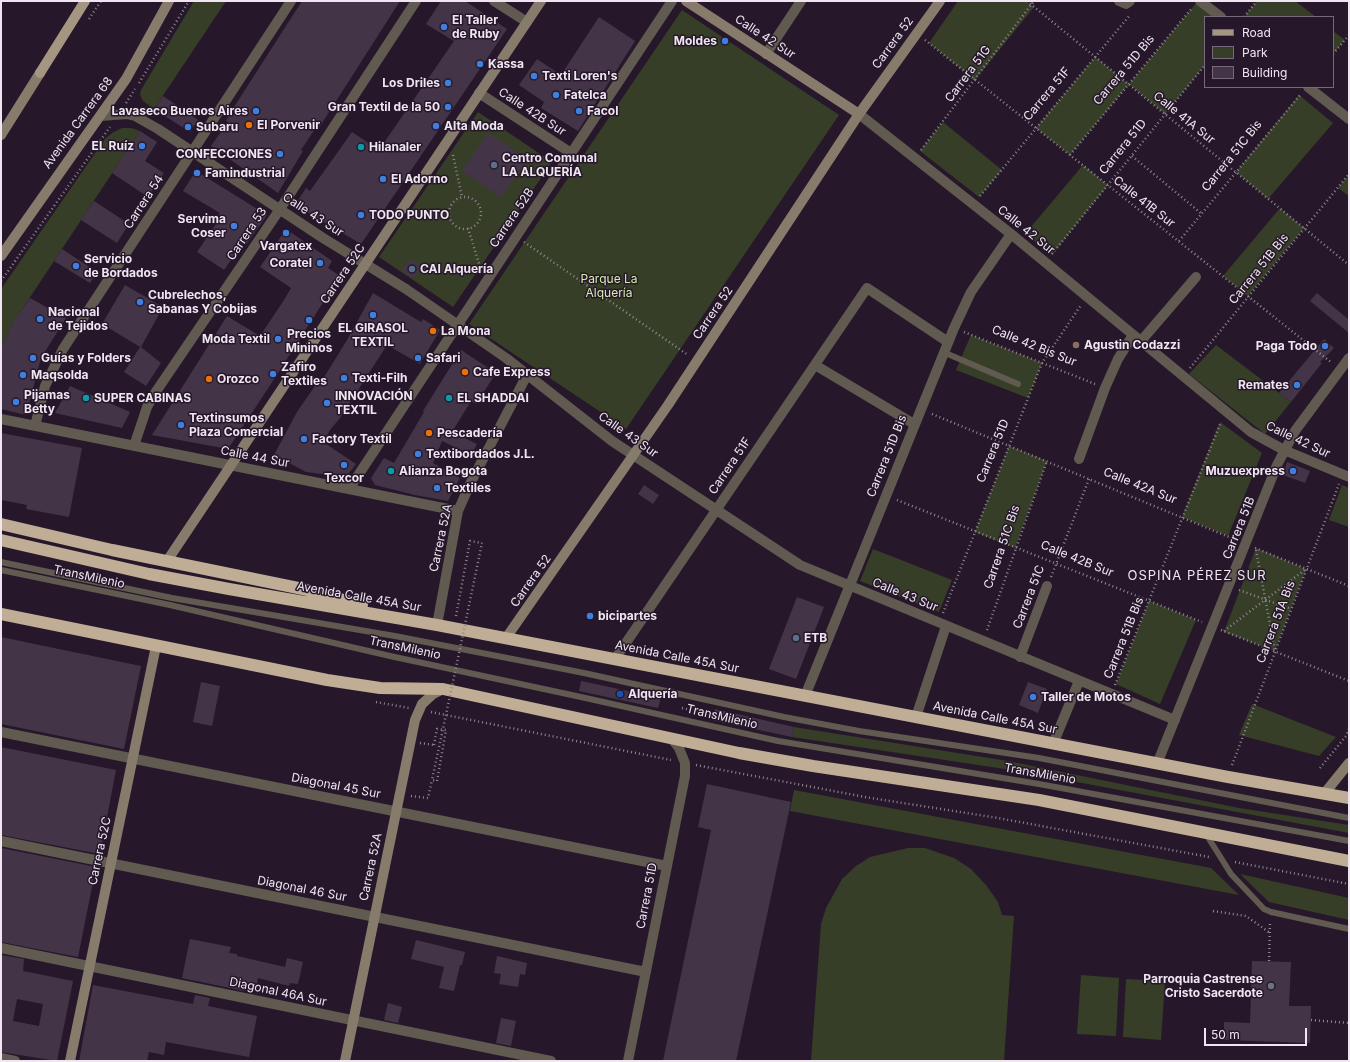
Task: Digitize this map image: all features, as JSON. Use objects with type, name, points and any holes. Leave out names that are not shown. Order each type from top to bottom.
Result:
[{"type":"highway","points":[[1,524],[296,588],[437,625]]},
{"type":"highway","name":"Avenida Calle 45A Sur","points":[[1,540],[149,574],[437,625],[1157,764],[1349,798]]},
{"type":"highway","points":[[1,614],[348,683],[380,688],[443,689],[672,739],[813,766],[1038,800],[1349,861]]},
{"type":"main road","points":[[40,73],[85,1]]},
{"type":"street","name":"Avenida Carrera 68","points":[[1,256],[126,79],[169,1]]},
{"type":"street","name":"Carrera 54","points":[[35,426],[45,386],[63,349],[291,1]]},
{"type":"street","name":"Carrera 53","points":[[134,446],[147,407],[155,393],[280,209],[416,1]]},
{"type":"street","points":[[494,1],[527,22]]},
{"type":"street","name":"Carrera 52C","points":[[167,561],[541,1]]},
{"type":"street","name":"Carrera 52B","points":[[349,489],[515,236],[672,1]]},
{"type":"street","name":"Calle 42 Sur","points":[[686,1],[859,114],[974,204],[1225,411],[1259,437],[1284,450],[1346,476]]},
{"type":"street","points":[[766,54],[801,1]]},
{"type":"street","name":"Carrera 52","points":[[506,638],[697,361],[859,114],[940,1]]},
{"type":"street","points":[[1119,1],[1126,4],[1130,1]]},
{"type":"street","points":[[1196,4],[1218,16]]},
{"type":"street","points":[[1,135],[40,73]]},
{"type":"street","points":[[1306,89],[1349,119]]},
{"type":"street","name":"Calle 42B Sur","points":[[479,93],[571,153]]},
{"type":"street","name":"Calle 43 Sur","points":[[101,116],[119,114],[135,116],[365,264],[396,282],[527,375],[612,441],[793,561],[942,625],[1175,720]]},
{"type":"street","name":"Carrera 51D Bis","points":[[805,696],[954,328],[971,292],[1011,234]]},
{"type":"street","points":[[1079,459],[1105,388],[1118,359],[1196,277]]},
{"type":"street","name":"Carrera 51F","points":[[615,659],[867,288],[948,342]]},
{"type":"street","name":"Carrera 51B","points":[[1157,764],[1229,587],[1251,546],[1284,450],[1295,431],[1349,358]]},
{"type":"street","points":[[815,365],[914,424]]},
{"type":"street","name":"Carrera 52A","points":[[437,625],[458,511],[471,482],[527,375]]},
{"type":"street","name":"Calle 44 Sur","points":[[1,419],[458,511]]},
{"type":"street","name":"Carrera 51C","points":[[1020,657],[1047,586]]},
{"type":"street","points":[[916,717],[942,625]]},
{"type":"street","name":"Carrera 52C","points":[[70,1061],[156,646]]},
{"type":"street","points":[[1053,744],[1079,681]]},
{"type":"street","name":"Carrera 52A","points":[[345,1061],[415,720],[422,704],[433,694],[443,689]]},
{"type":"street","name":"Diagonal 45 Sur","points":[[1,732],[667,866]]},
{"type":"street","name":"Carrera 51D","points":[[628,1061],[685,776],[685,763],[679,748],[672,739]]},
{"type":"street","points":[[1324,794],[1349,763]]},
{"type":"street","name":"Diagonal 46 Sur","points":[[1,841],[646,972]]},
{"type":"street","name":"Diagonal 46A Sur","points":[[1,948],[550,1061]]},
{"type":"street","points":[[1,1058],[15,1061]]},
{"type":"lane","points":[[944,352],[1018,384]]},
{"type":"lane","name":"TransMilenio","points":[[1,562],[172,598],[387,635],[569,670],[784,717],[858,731],[1039,758],[1349,818]]},
{"type":"lane","name":"TransMilenio","points":[[1,570],[170,605],[390,656],[778,741],[1039,784],[1349,841]]},
{"type":"lane","points":[[1206,834],[1231,874],[1264,909],[1271,912],[1349,929]]},
{"type":"path","points":[[136,87],[188,1]]},
{"type":"path","name":"Calle 41A Sur","points":[[1027,1],[1349,265]]},
{"type":"path","name":"Carrera 51G","points":[[916,158],[1034,1]]},
{"type":"path","points":[[1245,16],[1257,1]]},
{"type":"path","name":"Carrera 51D Bis","points":[[1070,155],[1196,4]]},
{"type":"path","name":"Carrera 51F","points":[[974,204],[1132,12]]},
{"type":"path","name":"Calle 41B Sur","points":[[916,34],[1340,369]]},
{"type":"path","points":[[1334,53],[1349,35]]},
{"type":"path","name":"Carrera 51D","points":[[1045,263],[1204,67]]},
{"type":"path","name":"Carrera 51C Bis","points":[[1179,241],[1306,89]]},
{"type":"path","points":[[1,281],[103,138]]},
{"type":"path","points":[[452,152],[462,197]]},
{"type":"path","points":[[1132,156],[1202,214]]},
{"type":"path","name":"Carrera 51B Bis","points":[[1183,376],[1349,174]]},
{"type":"path","points":[[462,197],[473,199],[477,202],[481,211],[475,225],[468,228],[456,226],[450,218],[450,207],[457,199],[462,197]]},
{"type":"path","points":[[468,228],[485,282]]},
{"type":"path","points":[[515,236],[697,361]]},
{"type":"path","name":"Carrera 51D","points":[[942,625],[975,532],[1042,363],[1087,297]]},
{"type":"path","name":"Calle 42 Bis Sur","points":[[954,328],[1105,388]]},
{"type":"path","name":"Calle 42A Sur","points":[[920,409],[1349,586]]},
{"type":"path","name":"Carrera 51B Bis","points":[[1111,694],[1225,411]]},
{"type":"path","name":"Carrera 51C Bis","points":[[983,641],[1046,461]]},
{"type":"path","name":"Carrera 51A Bis","points":[[1228,777],[1306,569],[1346,476]]},
{"type":"path","name":"Carrera 51C","points":[[1047,586],[1089,479]]},
{"type":"path","name":"Calle 42B Sur","points":[[886,495],[1349,681]]},
{"type":"path","points":[[406,795],[428,798],[482,543],[470,541],[458,607]]},
{"type":"path","points":[[1251,546],[1265,600],[1275,651]]},
{"type":"path","points":[[1224,632],[1306,569]]},
{"type":"path","points":[[1229,587],[1291,609]]},
{"type":"path","points":[[675,707],[713,715]]},
{"type":"path","points":[[416,742],[434,745],[436,729],[446,730],[436,781],[432,780]]},
{"type":"path","points":[[1320,768],[1346,736],[1349,729]]},
{"type":"path","points":[[1213,911],[1246,916],[1270,933]]},
{"type":"path","points":[[1269,961],[1270,918]]},
{"type":"path","points":[[1311,1020],[1349,1023]]},
{"type":"green space","points":[[194,1],[226,1],[154,109],[143,101],[140,95],[141,90]]},
{"type":"green space","points":[[958,1],[1027,1],[1034,7],[975,80],[929,43]]},
{"type":"green space","points":[[1198,1],[1220,16],[1204,16],[1204,66],[1165,114],[1129,84]]},
{"type":"green space","points":[[1257,1],[1295,1],[1315,16],[1245,16]]},
{"type":"green space","name":"Parque La Alquería","points":[[682,10],[839,115],[626,429],[469,324]]},
{"type":"green space","points":[[1334,32],[1345,40],[1334,53]]},
{"type":"green space","points":[[1095,57],[1129,84],[1070,155],[1036,128]]},
{"type":"green space","points":[[1299,95],[1333,123],[1268,199],[1236,172]]},
{"type":"green space","points":[[478,112],[552,162],[453,307],[379,257]]},
{"type":"green space","points":[[943,122],[1002,170],[979,197],[920,151]]},
{"type":"green space","points":[[122,128],[131,128],[140,131],[15,320],[1,348],[1,289],[105,139],[112,133]]},
{"type":"green space","points":[[1083,165],[1108,185],[1052,255],[1025,234]]},
{"type":"green space","points":[[1349,174],[1349,196],[1338,188]]},
{"type":"green space","points":[[1280,208],[1304,228],[1248,296],[1223,276]]},
{"type":"green space","points":[[971,335],[1042,363],[1028,398],[956,370]]},
{"type":"green space","points":[[1216,345],[1291,402],[1265,434],[1189,374]]},
{"type":"green space","points":[[1220,422],[1262,453],[1228,536],[1182,517]]},
{"type":"green space","points":[[1009,446],[1047,461],[1015,548],[975,532]]},
{"type":"green space","points":[[1342,485],[1349,488],[1349,527],[1329,520]]},
{"type":"green space","points":[[1256,548],[1306,569],[1275,651],[1224,632]]},
{"type":"green space","points":[[873,549],[952,580],[939,612],[860,581]]},
{"type":"green space","points":[[1149,601],[1196,620],[1160,704],[1116,684]]},
{"type":"green space","points":[[1252,704],[1336,737],[1319,756],[1239,735]]},
{"type":"green space","points":[[794,727],[1008,761],[1239,808],[1349,825],[1349,833],[1018,771],[792,737]]},
{"type":"green space","points":[[794,790],[1211,868],[1239,895],[790,811]]},
{"type":"green space","points":[[908,848],[925,848],[954,858],[971,869],[986,885],[998,902],[1002,915],[1014,916],[1004,1061],[811,1061],[821,924],[826,908],[842,879],[856,866],[870,857]]},
{"type":"green space","points":[[1240,874],[1349,898],[1349,920],[1269,902]]},
{"type":"green space","points":[[1081,975],[1119,978],[1116,1036],[1077,1034]]},
{"type":"green space","points":[[1126,979],[1165,981],[1161,1040],[1123,1037]]},
{"type":"building","points":[[302,1],[400,1],[317,131],[315,129],[301,150],[303,151],[278,193],[211,146],[228,122],[226,121],[234,107]]},
{"type":"building","points":[[441,1],[465,1],[507,29],[361,244],[295,205],[306,188],[310,191],[352,132],[379,150],[454,41],[426,24]]},
{"type":"building","points":[[599,17],[635,41],[578,131],[541,108],[544,102],[519,85],[537,59],[561,75]]},
{"type":"building","points":[[163,96],[198,120],[190,132],[154,109]]},
{"type":"building","points":[[140,131],[157,142],[145,161],[164,173],[148,197],[112,173]]},
{"type":"building","name":"Centro Comunal LA ALQUERÍA","points":[[488,133],[527,159],[501,197],[462,171]]},
{"type":"building","points":[[196,171],[267,215],[246,245],[243,243],[224,270],[197,252],[216,224],[213,222],[220,213],[183,191]]},
{"type":"building","points":[[94,201],[129,224],[117,243],[81,220]]},
{"type":"building","points":[[286,229],[332,261],[328,268],[340,276],[267,390],[228,449],[152,435],[227,316],[260,336],[284,300],[291,288],[260,267]]},
{"type":"building","name":"Servicio de Bordados","points":[[62,249],[97,272],[90,283],[54,261]]},
{"type":"building","name":"CAI Alquería","points":[[410,259],[421,266],[414,278],[402,271]]},
{"type":"building","points":[[125,285],[163,307],[141,347],[161,363],[146,386],[124,372],[140,347],[102,324]]},
{"type":"building","points":[[373,293],[421,322],[423,319],[440,330],[420,364],[387,345],[340,418],[330,430],[323,442],[356,464],[346,477],[306,472],[274,455],[297,412],[315,386],[318,387],[347,340]]},
{"type":"building","points":[[1317,293],[1349,320],[1349,333],[1310,301]]},
{"type":"building","points":[[30,298],[66,318],[41,358],[26,415],[1,409],[1,348],[14,321]]},
{"type":"building","points":[[1324,339],[1334,348],[1320,362],[1322,363],[1291,402],[1279,393]]},
{"type":"building","points":[[461,350],[496,373],[476,404],[471,401],[452,432],[477,444],[471,455],[442,441],[433,463],[460,478],[448,501],[415,495],[375,485],[371,478],[384,458],[394,463],[424,412],[423,411]]},
{"type":"building","points":[[70,386],[130,412],[122,428],[55,413]]},
{"type":"building","points":[[1,433],[82,448],[69,517],[26,509],[27,505],[1,500]]},
{"type":"building","points":[[1287,462],[1310,471],[1305,483],[1283,475]]},
{"type":"building","points":[[644,485],[659,495],[653,504],[638,494]]},
{"type":"building","name":"ETB","points":[[797,597],[824,607],[796,679],[769,669]]},
{"type":"building","points":[[1,637],[141,666],[124,749],[1,724]]},
{"type":"building","name":"Alquería","points":[[581,681],[661,698],[658,708],[579,691]]},
{"type":"building","points":[[201,682],[220,686],[212,726],[193,722]]},
{"type":"building","name":"Taller de Motos","points":[[1028,682],[1047,689],[1038,713],[1019,705]]},
{"type":"building","points":[[715,709],[794,727],[792,737],[712,720]]},
{"type":"building","points":[[1,747],[116,770],[100,854],[1,835]]},
{"type":"building","points":[[707,784],[791,802],[736,1061],[663,1061],[711,830],[698,827]]},
{"type":"building","points":[[1,848],[96,867],[78,957],[1,942]]},
{"type":"building","points":[[190,939],[231,947],[229,953],[237,954],[237,956],[285,967],[287,958],[303,962],[298,984],[290,983],[289,986],[258,978],[257,984],[246,982],[244,991],[182,978]]},
{"type":"building","points":[[416,940],[465,952],[462,965],[460,965],[454,991],[439,988],[444,967],[411,959]]},
{"type":"building","points":[[1,955],[24,959],[23,971],[73,981],[57,1061],[1,1052]],"holes":[[[17,999],[43,1004],[39,1026],[13,1021]]]},
{"type":"building","points":[[497,956],[527,963],[525,975],[520,974],[518,987],[499,984],[501,974],[494,973]]},
{"type":"building","name":"Parroquia Castrense Cristo Sacerdote","points":[[1252,961],[1291,962],[1289,1006],[1311,1006],[1310,1043],[1224,1040],[1224,1022],[1250,1023]]},
{"type":"building","points":[[93,985],[193,1004],[195,995],[210,998],[208,1006],[257,1016],[249,1057],[166,1042],[164,1055],[149,1052],[147,1061],[79,1061]]},
{"type":"building","points":[[388,1003],[402,1007],[398,1023],[384,1020]]},
{"type":"building","points":[[501,1018],[516,1021],[511,1046],[496,1043]]},
{"type":"place","name":"El Taller de Ruby","points":[[444,27]]},
{"type":"place","name":"Moldes","points":[[725,41]]},
{"type":"place","name":"Kassa","points":[[480,64]]},
{"type":"place","name":"Texti Loren's","points":[[534,76]]},
{"type":"place","name":"Los Driles","points":[[448,83]]},
{"type":"place","name":"Fatelca","points":[[556,95]]},
{"type":"place","name":"Gran Textil de la 50","points":[[448,107]]},
{"type":"place","name":"Lavaseco Buenos Aires","points":[[256,111]]},
{"type":"place","name":"Facol","points":[[579,111]]},
{"type":"place","name":"El Porvenir","points":[[249,125]]},
{"type":"place","name":"Alta Moda","points":[[436,126]]},
{"type":"place","name":"Subaru","points":[[188,127]]},
{"type":"place","name":"EL Ruíz","points":[[142,146]]},
{"type":"place","name":"Hilanaler","points":[[361,147]]},
{"type":"place","name":"CONFECCIONES","points":[[280,154]]},
{"type":"place","name":"Centro Comunal LA ALQUERÍA","points":[[494,165]]},
{"type":"place","name":"Famindustrial","points":[[197,173]]},
{"type":"place","name":"El Adorno","points":[[383,179]]},
{"type":"place","name":"TODO PUNTO","points":[[361,215]]},
{"type":"place","name":"Servima Coser","points":[[234,226]]},
{"type":"place","name":"Vargatex","points":[[286,233]]},
{"type":"place","name":"Coratel","points":[[320,263]]},
{"type":"place","name":"Servicio de Bordados","points":[[76,266]]},
{"type":"place","name":"CAI Alquería","points":[[412,269]]},
{"type":"place","name":"Cubrelechos, Sabanas Y Cobijas","points":[[140,302]]},
{"type":"place","name":"EL GIRASOL TEXTIL","points":[[373,315]]},
{"type":"place","name":"Nacional de Tejidos","points":[[40,319]]},
{"type":"place","name":"Precios Mininos","points":[[309,320]]},
{"type":"place","name":"La Mona","points":[[433,331]]},
{"type":"place","name":"Moda Textil","points":[[278,339]]},
{"type":"place","name":"Agustin Codazzi","points":[[1076,345]]},
{"type":"place","name":"Paga Todo","points":[[1325,346]]},
{"type":"place","name":"Guías y Folders","points":[[33,358]]},
{"type":"place","name":"Safari","points":[[418,358]]},
{"type":"place","name":"Cafe Express","points":[[465,372]]},
{"type":"place","name":"Zafiro Textiles","points":[[273,374]]},
{"type":"place","name":"Maqsolda","points":[[23,375]]},
{"type":"place","name":"Texti-Filh","points":[[344,378]]},
{"type":"place","name":"Orozco","points":[[209,379]]},
{"type":"place","name":"Remates","points":[[1297,385]]},
{"type":"place","name":"SUPER CABINAS","points":[[86,398]]},
{"type":"place","name":"EL SHADDAI","points":[[449,398]]},
{"type":"place","name":"Pijamas Betty","points":[[16,402]]},
{"type":"place","name":"INNOVACIÓN TEXTIL","points":[[327,403]]},
{"type":"place","name":"Textinsumos Plaza Comercial","points":[[181,425]]},
{"type":"place","name":"Pescadería","points":[[429,433]]},
{"type":"place","name":"Factory Textil","points":[[304,439]]},
{"type":"place","name":"Textibordados J.L.","points":[[418,454]]},
{"type":"place","name":"Texcor","points":[[344,465]]},
{"type":"place","name":"Alianza Bogota","points":[[391,471]]},
{"type":"place","name":"Muzuexpress","points":[[1293,471]]},
{"type":"place","name":"Textiles","points":[[437,488]]},
{"type":"place","name":"bicipartes","points":[[590,616]]},
{"type":"place","name":"ETB","points":[[796,638]]},
{"type":"place","name":"Alquería","points":[[620,694]]},
{"type":"place","name":"Taller de Motos","points":[[1033,697]]},
{"type":"place","name":"Parroquia Castrense Cristo Sacerdote","points":[[1271,986]]},
{"type":"district","name":"OSPINA PÉREZ SUR","points":[[1197,576]]}]
